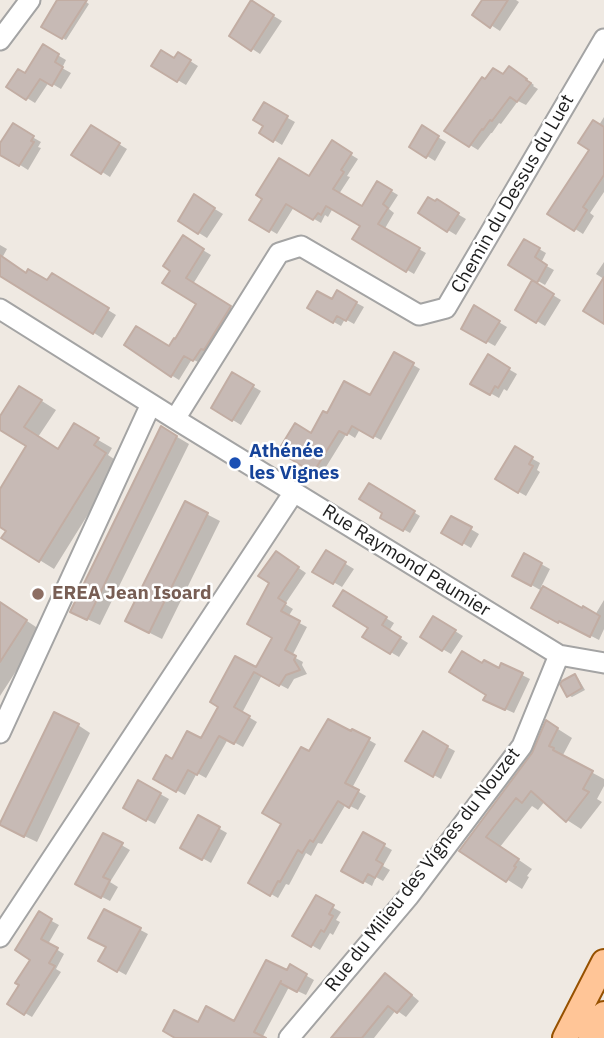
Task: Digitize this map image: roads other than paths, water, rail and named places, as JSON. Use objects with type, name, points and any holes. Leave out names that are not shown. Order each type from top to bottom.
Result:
[{"type":"main road","points":[[565,1038],[604,962]]},
{"type":"main road","points":[[591,1038],[604,1014]]},
{"type":"street","points":[[0,40],[30,0]]},
{"type":"street","name":"Chemin du Dessus du Luet","points":[[175,419],[279,253],[301,246],[418,315],[446,309],[604,39]]},
{"type":"street","name":"Rue Raymond Paumier","points":[[0,309],[559,655],[604,663]]},
{"type":"street","points":[[0,733],[151,404]]},
{"type":"street","points":[[0,937],[294,492]]},
{"type":"street","name":"Rue du Milieu des Vignes du Nouzet","points":[[289,1038],[409,896],[522,746],[559,655]]},
{"type":"place","name":"Athénée les Vignes","points":[[235,463]]},
{"type":"place","name":"EREA Jean Isoard","points":[[38,594]]}]
